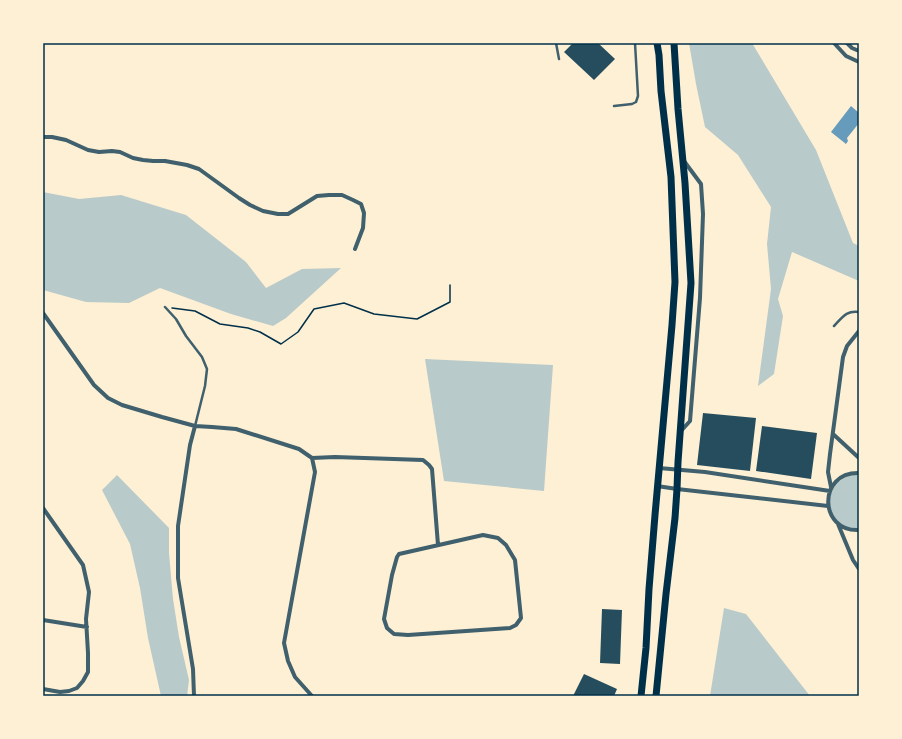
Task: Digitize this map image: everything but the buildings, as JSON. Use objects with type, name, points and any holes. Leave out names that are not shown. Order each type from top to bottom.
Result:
[{"type":"main road","points":[[641,696],[646,648],[657,486],[675,282],[671,177],[657,43]]},
{"type":"main road","points":[[656,696],[677,489],[691,283],[674,43]]},
{"type":"street","points":[[834,43],[846,56],[859,62]]},
{"type":"street","points":[[847,43],[852,48],[859,51]]},
{"type":"street","points":[[43,137],[66,140],[88,150],[99,152],[120,152],[142,160],[165,161],[187,165],[199,169],[238,198],[250,205],[263,211],[278,214],[288,214],[317,196],[342,195],[361,204],[364,213],[363,228],[355,249]]},
{"type":"street","points":[[681,431],[690,421],[700,298],[703,214],[700,184],[683,159]]},
{"type":"street","points":[[43,314],[94,385],[108,398],[122,405],[195,426],[236,429],[299,449],[312,458],[335,457],[423,460],[432,469],[438,545]]},
{"type":"street","points":[[859,331],[847,346],[844,357],[828,472],[830,489],[828,506],[831,516],[843,527],[859,530]]},
{"type":"street","points":[[194,696],[193,669],[178,578],[178,526],[190,445],[195,426]]},
{"type":"street","points":[[833,434],[859,458]]},
{"type":"street","points":[[312,458],[316,472],[284,643],[288,661],[295,677],[312,696]]},
{"type":"street","points":[[659,468],[705,472],[830,489]]},
{"type":"street","points":[[830,489],[839,479],[844,476],[859,473]]},
{"type":"street","points":[[657,486],[828,506]]},
{"type":"street","points":[[43,508],[83,565],[89,592],[86,619],[88,672],[77,688],[60,692],[43,689]]},
{"type":"street","points":[[838,523],[853,560],[859,569]]},
{"type":"street","points":[[483,535],[498,538],[506,545],[515,560],[521,618],[516,625],[510,628],[408,635],[394,634],[387,628],[384,619],[397,557],[399,554],[404,552],[438,545],[483,535]]},
{"type":"street","points":[[43,620],[87,627]]},
{"type":"lane","points":[[556,43],[559,59]]},
{"type":"lane","points":[[614,106],[632,104],[636,102],[638,96],[635,43]]},
{"type":"lane","points":[[165,307],[176,319],[186,336],[202,357],[207,369],[205,386],[195,426]]},
{"type":"lane","points":[[834,326],[847,313],[859,312]]},
{"type":"path","points":[[165,307],[195,310],[220,324],[248,328],[260,332],[281,344],[298,332],[314,309],[344,303],[374,314],[417,319],[450,302],[450,285]]},
{"type":"shaded area","points":[[689,43],[752,43],[816,150],[853,243],[859,246],[859,281],[792,252],[778,299],[783,316],[774,374],[758,386],[771,289],[767,244],[771,207],[738,155],[705,127]]},
{"type":"shaded area","points":[[43,192],[79,199],[121,195],[186,215],[246,262],[266,288],[302,269],[341,268],[286,318],[273,326],[231,314],[160,288],[129,303],[86,302],[43,290]]},
{"type":"shaded area","points":[[425,359],[553,365],[544,491],[444,481]]},
{"type":"shaded area","points":[[854,473],[859,473],[859,530],[849,529],[834,520],[828,501],[835,483]]},
{"type":"shaded area","points":[[117,475],[169,528],[169,553],[173,599],[179,637],[189,680],[187,696],[161,696],[130,544],[102,490]]},
{"type":"shaded area","points":[[724,608],[746,614],[810,696],[710,696]]},
{"type":"water","points":[[851,106],[859,113],[859,123],[847,138],[848,141],[846,144],[831,132]]}]
